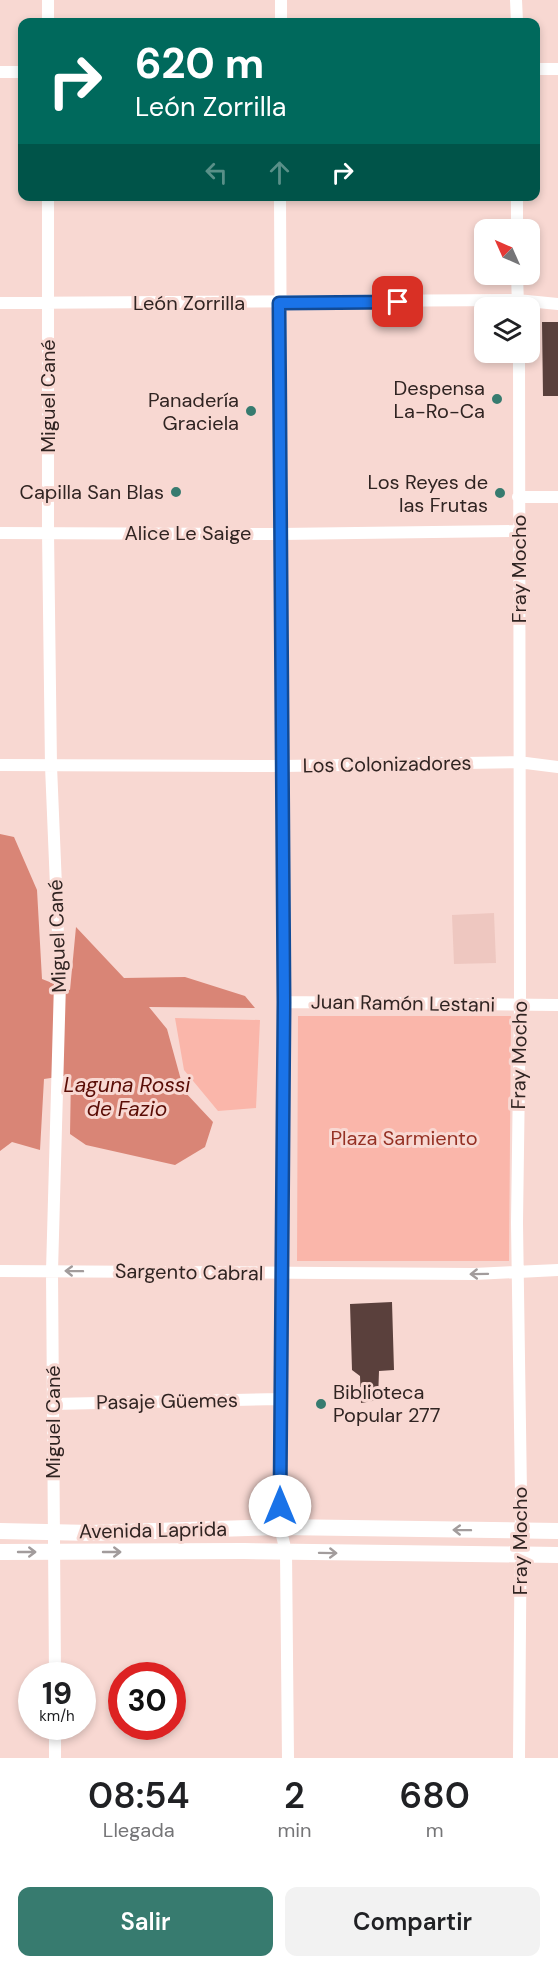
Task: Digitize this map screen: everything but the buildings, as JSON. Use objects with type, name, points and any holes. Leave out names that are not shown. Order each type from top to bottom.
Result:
[{"type":"main road","name":"Avenida Laprida","points":[[0,1531],[280,1527],[558,1531]]},
{"type":"main road","name":"Avenida Laprida","points":[[0,1552],[558,1555]]},
{"type":"street","points":[[48,0],[48,18]]},
{"type":"street","points":[[281,0],[281,18]]},
{"type":"street","points":[[516,0],[516,18]]},
{"type":"street","points":[[540,69],[558,69]]},
{"type":"street","points":[[0,72],[18,72]]},
{"type":"street","name":"Miguel Cané","points":[[48,201],[51,766],[60,983],[52,1270],[54,1662]]},
{"type":"street","points":[[280,201],[284,1002],[280,1527],[286,1552],[288,1758]]},
{"type":"street","points":[[517,201],[517,219]]},
{"type":"street","name":"León Zorrilla","points":[[0,303],[474,304]]},
{"type":"street","name":"León Zorrilla","points":[[540,304],[558,304]]},
{"type":"street","name":"Fray Mocho","points":[[519,363],[519,1758]]},
{"type":"street","points":[[518,497],[558,497]]},
{"type":"street","name":"Alice Le Saige","points":[[0,532],[280,534],[519,531]]},
{"type":"street","name":"Los Colonizadores","points":[[0,765],[283,766],[518,762],[558,767]]},
{"type":"street","name":"Juan Ramón Lestani","points":[[284,1002],[558,1005]]},
{"type":"street","name":"Sargento Cabral","points":[[0,1271],[282,1273],[558,1270]]},
{"type":"street","name":"Pasaje Güemes","points":[[53,1404],[280,1398]]},
{"type":"street","points":[[55,1740],[55,1758]]},
{"type":"shaded area","points":[[494,913],[496,963],[454,964],[452,915]]},
{"type":"green space","name":"Plaza Sarmiento","points":[[298,1016],[511,1016],[509,1261],[297,1261]]},
{"type":"green space","points":[[175,1018],[260,1020],[256,1108],[218,1111],[184,1070]]},
{"type":"water","name":"Laguna Rossi de Fazio","points":[[0,834],[14,837],[37,890],[42,979],[70,990],[76,927],[124,978],[185,977],[245,996],[255,1008],[149,1007],[167,1029],[184,1091],[213,1122],[205,1147],[175,1165],[86,1145],[70,1134],[71,1075],[44,1079],[40,1150],[12,1142],[0,1151]]},
{"type":"place","name":"Despensa La-Ro-Ca","points":[[497,399]]},
{"type":"place","name":"Panadería Graciela","points":[[251,411]]},
{"type":"place","name":"Capilla San Blas","points":[[176,492]]},
{"type":"place","name":"Los Reyes de las Frutas","points":[[500,493]]},
{"type":"place","name":"Biblioteca Popular 277","points":[[321,1404]]},
{"type":"route","points":[[280,1506],[284,1002],[279,303],[398,302]]}]
